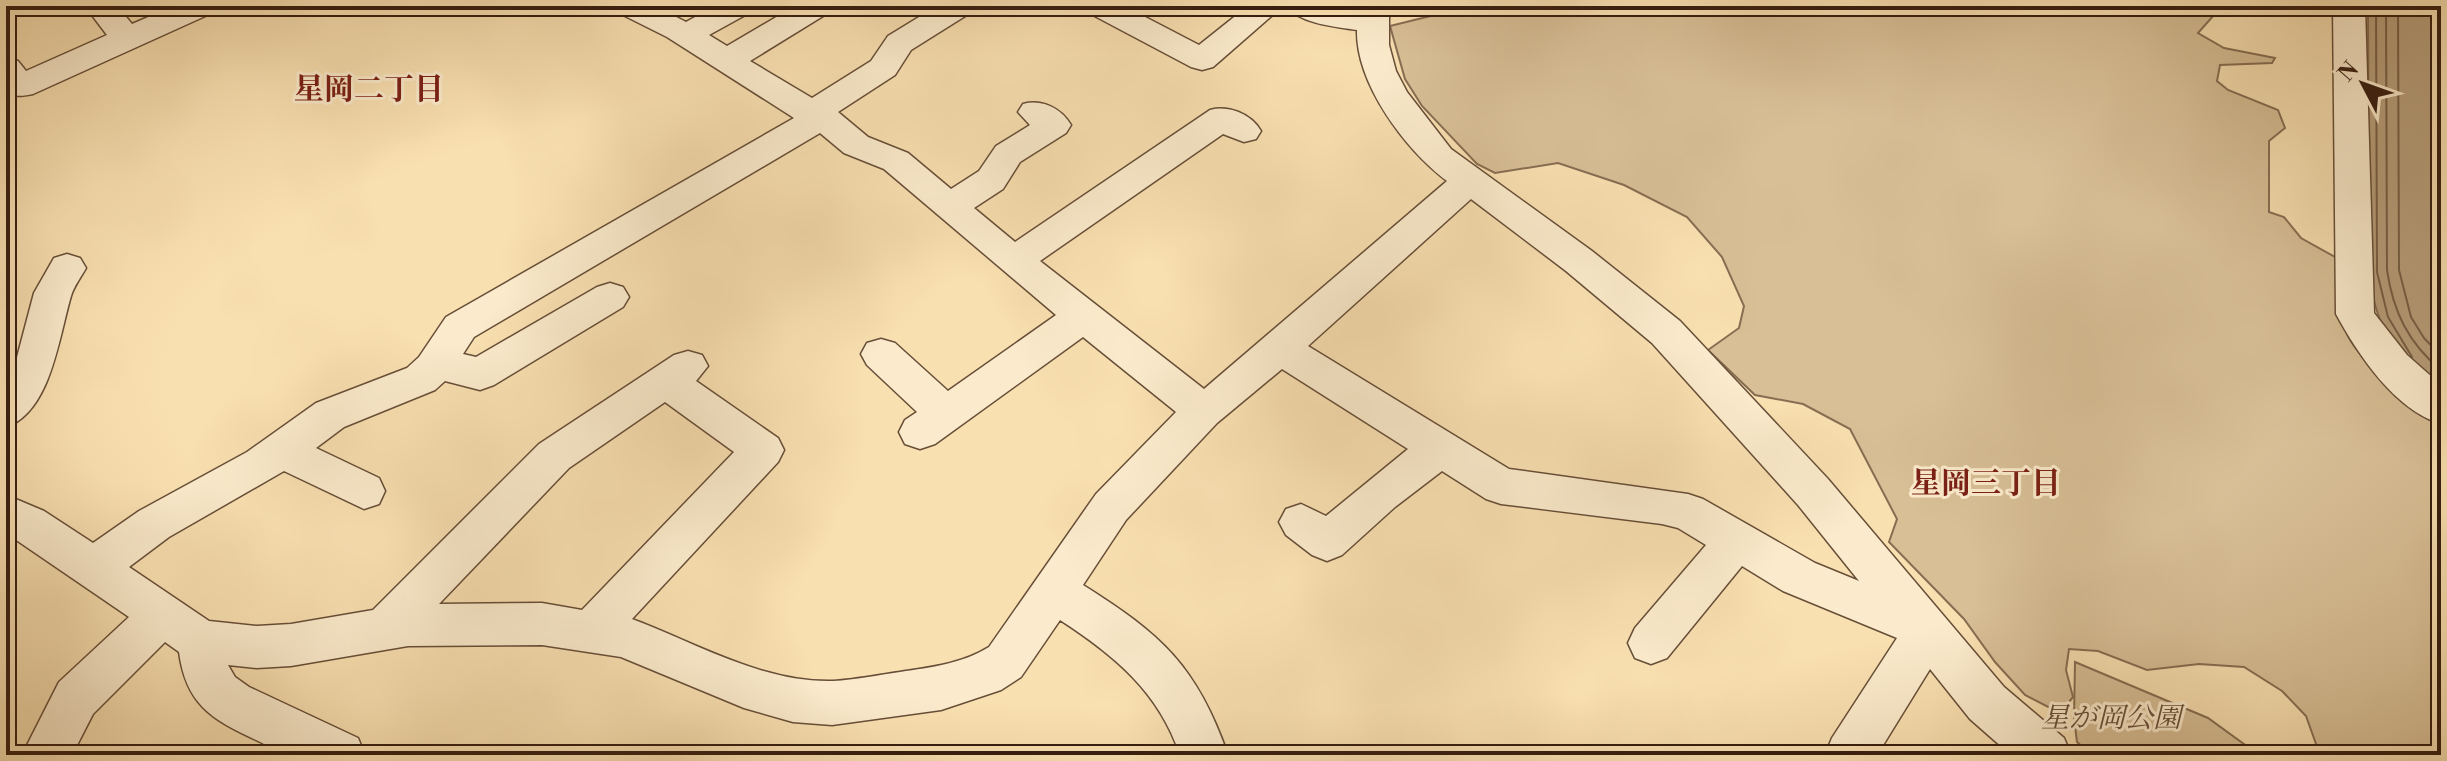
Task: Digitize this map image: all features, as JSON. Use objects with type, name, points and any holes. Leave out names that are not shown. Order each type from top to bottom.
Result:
[{"type":"street","points":[[101,6],[127,39]]},
{"type":"street","points":[[6,68],[21,86],[201,6]]},
{"type":"street","points":[[630,6],[686,35],[817,115],[856,145],[896,161],[1014,261],[1203,411]]},
{"type":"street","points":[[686,35],[738,6]]},
{"type":"street","points":[[726,61],[817,6]]},
{"type":"street","points":[[92,569],[154,524],[262,464],[330,415],[421,379],[436,363],[460,327],[817,115],[883,68],[899,43],[959,6]]},
{"type":"street","points":[[1100,6],[1202,60],[1267,6]]},
{"type":"street","points":[[1303,6],[1334,17],[1373,14],[1373,45],[1380,71],[1392,96],[1439,157],[1579,261],[1666,332],[1813,492],[1987,703],[2047,755]]},
{"type":"street","points":[[2349,6],[2351,265],[2355,314],[2373,347],[2403,379],[2441,408]]},
{"type":"street","points":[[949,207],[991,180],[1008,154],[1054,125],[1035,112]]},
{"type":"street","points":[[1014,261],[1134,192],[1222,118],[1244,131]]},
{"type":"street","points":[[6,513],[29,524],[201,641],[257,647],[291,645],[387,627],[542,624],[624,637],[744,686],[793,700],[847,702],[941,688],[984,675],[1005,662],[1111,507],[1203,411],[1227,394],[1469,181]]},
{"type":"street","points":[[6,411],[34,369],[53,293],[67,268]]},
{"type":"street","points":[[436,363],[480,374],[595,306],[540,279]]},
{"type":"street","points":[[880,354],[933,423],[1084,316]]},
{"type":"street","points":[[1280,348],[1501,486],[1688,512],[1799,577],[1927,629]]},
{"type":"street","points":[[387,627],[554,456],[676,373],[763,450],[591,632]]},
{"type":"street","points":[[1301,522],[1327,542],[1380,494],[1441,448]]},
{"type":"street","points":[[281,450],[364,491]]},
{"type":"street","points":[[1651,643],[1737,540]]},
{"type":"street","points":[[1055,592],[1111,628],[1152,661],[1178,668],[1178,691],[1204,755]]},
{"type":"street","points":[[46,755],[76,698],[162,615]]},
{"type":"street","points":[[1849,755],[1902,675],[1927,629]]},
{"type":"street","points":[[201,641],[203,662],[211,686],[233,705],[341,755]]},
{"type":"green space","points":[[1471,6],[2222,6],[2198,33],[2224,48],[2275,58],[2272,63],[2220,65],[2217,81],[2228,90],[2278,110],[2285,128],[2269,141],[2269,212],[2284,217],[2301,238],[2335,257],[2339,309],[2356,349],[2404,395],[2441,423],[2441,755],[2320,755],[2306,716],[2282,691],[2244,667],[2199,664],[2147,670],[2098,651],[2069,649],[2066,670],[2073,697],[2060,713],[2025,695],[1995,662],[1964,619],[1889,542],[1897,519],[1850,429],[1803,404],[1755,395],[1708,350],[1739,328],[1744,306],[1722,257],[1687,217],[1624,185],[1558,163],[1495,173],[1477,164],[1422,106],[1405,79],[1390,26]]},
{"type":"green space","name":"星が岡公園","points":[[2075,662],[2208,718],[2259,755],[2092,755],[2077,742]]},
{"type":"water","points":[[2368,6],[2441,6],[2441,393],[2391,340],[2377,313],[2373,295],[2369,272]]},
{"type":"district","name":"星岡二丁目","points":[[369,89]]},
{"type":"district","name":"星岡三丁目","points":[[1986,483]]}]
